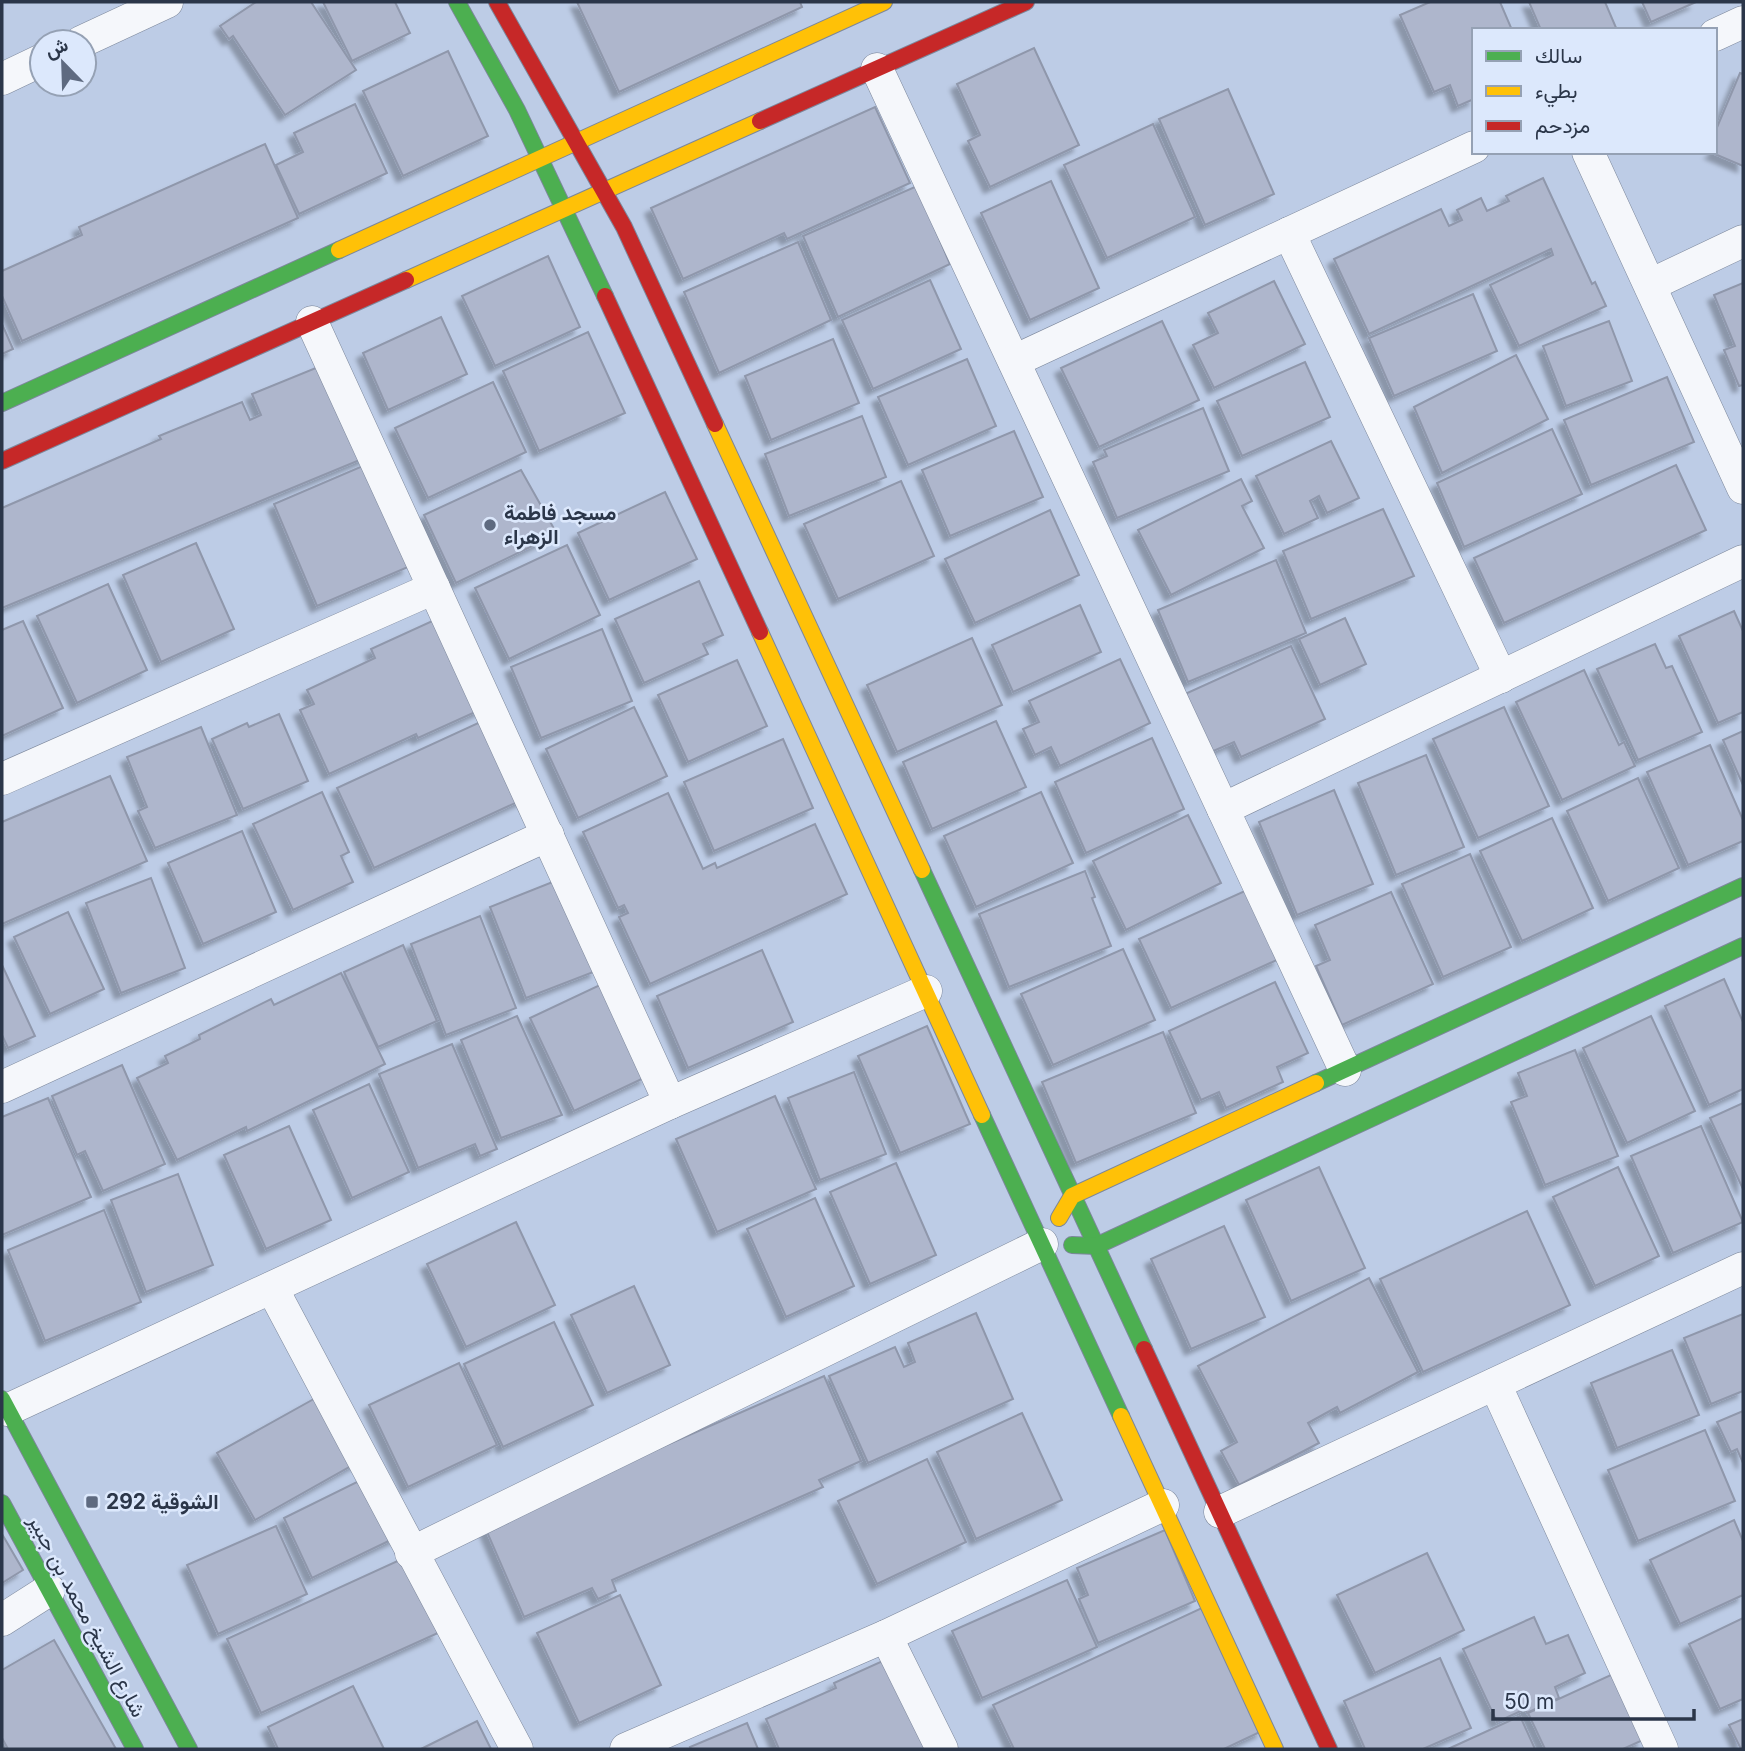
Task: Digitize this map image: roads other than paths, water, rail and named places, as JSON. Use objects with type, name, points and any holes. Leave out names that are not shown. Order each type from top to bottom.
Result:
[{"type":"street","points":[[98,34],[167,2]]},
{"type":"street","points":[[457,2],[517,110],[564,208],[1275,1749]]},
{"type":"street","points":[[496,2],[624,227],[1329,1749]]},
{"type":"street","points":[[2,403],[575,142],[847,9],[884,2]]},
{"type":"street","points":[[2,461],[1026,2]]},
{"type":"street","points":[[1738,2],[1743,11]]},
{"type":"street","points":[[1717,34],[1743,22]]},
{"type":"street","points":[[2,79],[28,67]]},
{"type":"street","points":[[877,68],[1345,1070]]},
{"type":"street","points":[[1014,360],[1472,148]]},
{"type":"street","points":[[1589,154],[1743,488]]},
{"type":"street","points":[[1289,233],[1501,677]]},
{"type":"street","points":[[1650,285],[1743,241]]},
{"type":"street","points":[[312,322],[670,1103]]},
{"type":"street","points":[[1223,809],[1743,561]]},
{"type":"street","points":[[2,779],[434,588]]},
{"type":"street","points":[[2,1087],[548,835]]},
{"type":"street","points":[[1042,1244],[1072,1196],[1743,886]]},
{"type":"street","points":[[411,1553],[1042,1244],[1096,1246],[1743,946]]},
{"type":"street","points":[[5,1405],[272,1288],[670,1103],[926,991]]},
{"type":"street","points":[[1220,1512],[1743,1268]]},
{"type":"street","points":[[272,1288],[517,1749]]},
{"type":"street","points":[[1495,1384],[1662,1749]]},
{"type":"street","name":"شارع الشيخ محمد بن جبير","points":[[5,1405],[190,1749]]},
{"type":"street","name":"شارع الشيخ محمد بن جبير","points":[[2,1503],[135,1749]]},
{"type":"street","points":[[626,1749],[886,1636],[1163,1505]]},
{"type":"street","points":[[2,1620],[49,1590]]},
{"type":"street","points":[[886,1636],[942,1749]]},
{"type":"place","name":"مسجد فاطمة الزهراء","points":[[490,525]]},
{"type":"place","name":"الشوقية 292","points":[[92,1502]]}]
